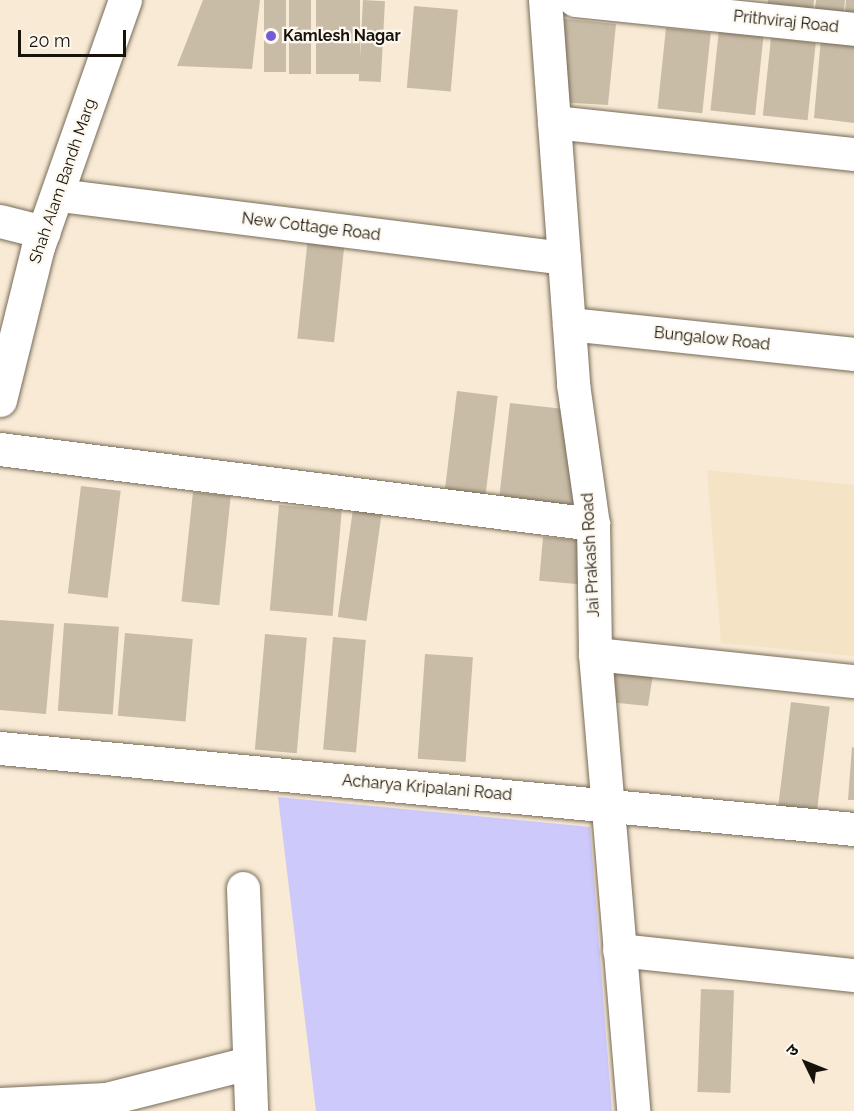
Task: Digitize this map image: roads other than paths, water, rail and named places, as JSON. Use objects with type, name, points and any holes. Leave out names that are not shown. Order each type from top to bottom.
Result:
[{"type":"street","name":"Shah Alam Bandh Marg","points":[[0,400],[44,232],[59,195],[125,0]]},
{"type":"street","name":"Jai Prakash Road","points":[[545,0],[569,324],[593,524],[595,654],[633,1111]]},
{"type":"street","name":"Prithviraj Road","points":[[575,0],[854,29]]},
{"type":"street","points":[[554,122],[854,154]]},
{"type":"street","name":"New Cottage Road","points":[[59,195],[564,258]]},
{"type":"street","points":[[0,222],[44,232]]},
{"type":"street","name":"Bungalow Road","points":[[569,324],[854,354]]},
{"type":"street","points":[[0,448],[593,524]]},
{"type":"street","points":[[595,654],[854,681]]},
{"type":"street","name":"Acharya Kripalani Road","points":[[0,748],[854,829]]},
{"type":"street","points":[[243,888],[251,1111]]},
{"type":"street","points":[[619,950],[854,975]]},
{"type":"street","points":[[0,1104],[106,1099],[248,1063]]},
{"type":"place","name":"Kamlesh Nagar","points":[[271,36]]}]
